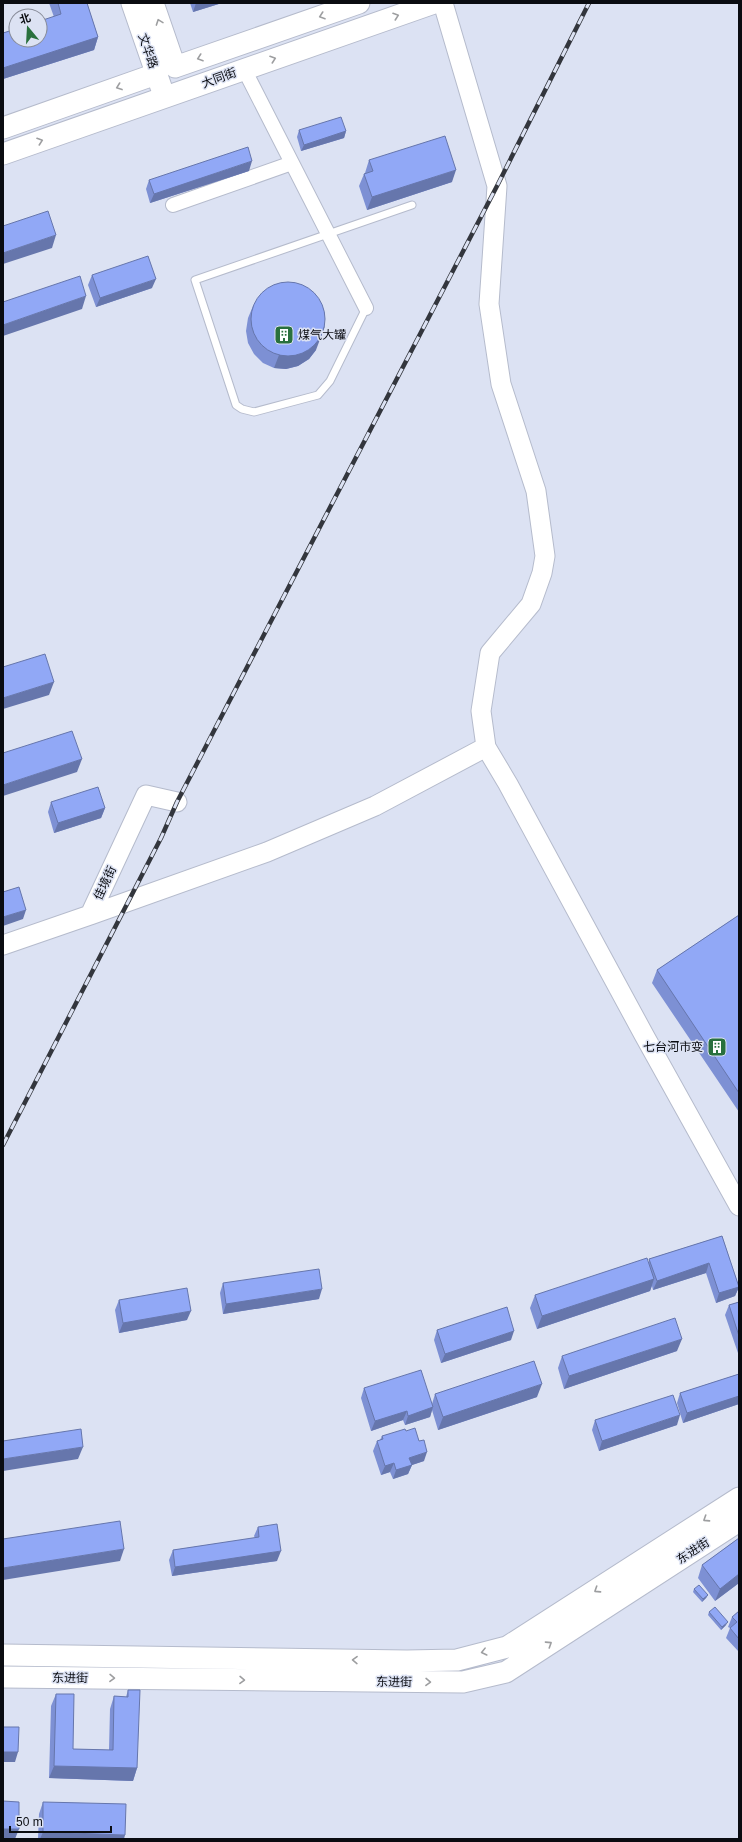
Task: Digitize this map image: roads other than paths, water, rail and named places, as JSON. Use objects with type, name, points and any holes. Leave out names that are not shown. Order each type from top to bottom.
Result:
[{"type":"main road","name":"文华路","points":[[132,3],[156,74],[175,94]]},
{"type":"main road","name":"文华路","points":[[153,3],[175,67]]},
{"type":"main road","name":"大同街","points":[[175,67],[359,3]]},
{"type":"main road","name":"大同街","points":[[3,154],[434,3]]},
{"type":"main road","points":[[443,3],[497,186],[489,304],[501,384],[536,491],[545,556],[542,573],[531,604],[490,653],[481,711],[486,747],[739,1206]]},
{"type":"main road","points":[[3,128],[175,67],[175,94]]},
{"type":"main road","points":[[90,916],[267,852],[375,806],[486,747]]},
{"type":"main road","name":"佳境街","points":[[3,945],[90,916],[146,795],[177,802]]},
{"type":"main road","name":"东进街","points":[[3,1655],[407,1661],[457,1660],[507,1647],[739,1498]]},
{"type":"main road","name":"东进街","points":[[3,1677],[463,1682],[506,1672],[739,1521]]},
{"type":"street","points":[[244,69],[366,308]]},
{"type":"street","points":[[173,205],[292,163]]},
{"type":"lane","points":[[366,308],[330,382],[318,395],[254,412],[242,409],[236,405],[195,280],[329,235],[412,205]]},
{"type":"railway","points":[[3,1145],[161,838],[177,802],[497,186],[589,3]]},
{"type":"place","name":"煤气大罐","points":[[284,335]]},
{"type":"place","name":"七台河市变","points":[[717,1047]]}]
